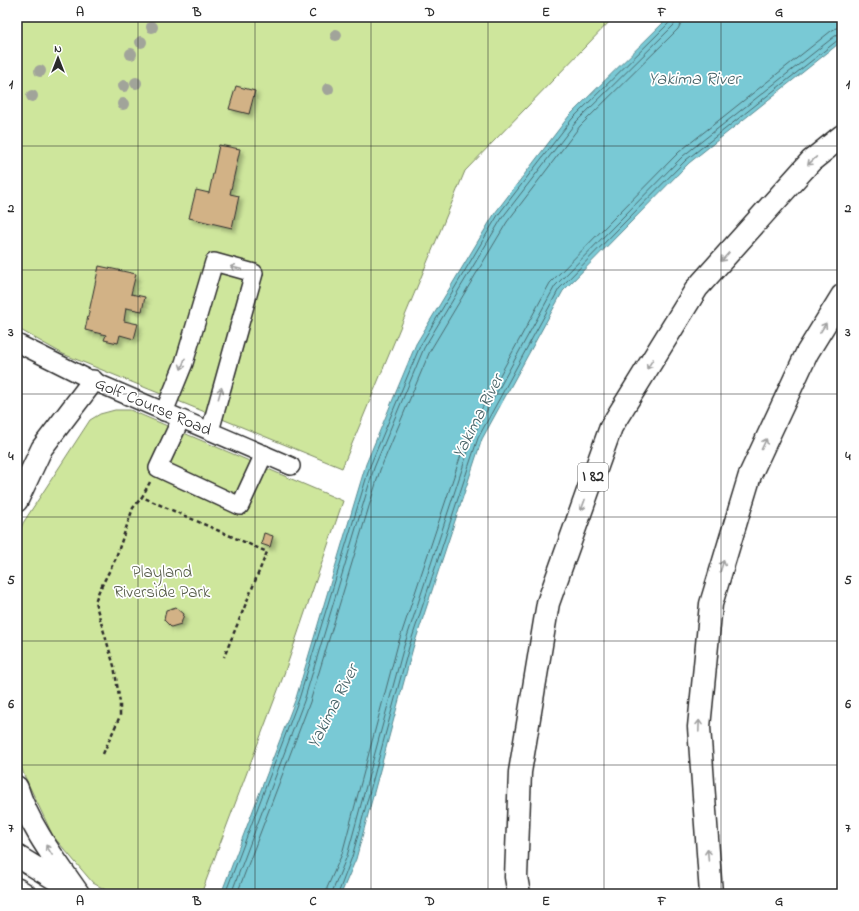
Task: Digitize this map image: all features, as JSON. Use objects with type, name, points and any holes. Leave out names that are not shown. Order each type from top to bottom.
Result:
[{"type":"highway","name":"I 82","points":[[519,894],[516,877],[520,772],[548,603],[611,427],[697,288],[812,161],[842,136]]},
{"type":"highway","points":[[711,894],[699,728],[710,604],[750,475],[807,353],[842,296]]},
{"type":"main road","points":[[17,473],[42,448],[93,381]]},
{"type":"main road","points":[[17,501],[42,448]]},
{"type":"main road","points":[[17,787],[21,800],[48,850],[79,894]]},
{"type":"main road","points":[[17,856],[79,894]]},
{"type":"main road","points":[[17,889],[25,894]]},
{"type":"street","points":[[164,412],[184,363],[214,262],[254,273],[210,431]]},
{"type":"street","name":"Golf Course Road","points":[[17,343],[93,381],[291,466]]},
{"type":"street","points":[[181,419],[158,468],[240,506],[264,454]]},
{"type":"path","points":[[103,754],[120,716],[120,703],[114,666],[95,602],[115,560],[133,508],[142,497],[158,468]]},
{"type":"path","points":[[142,497],[267,552],[224,657]]},
{"type":"green space","points":[[17,17],[614,17],[465,171],[342,468],[63,354],[17,328]]},
{"type":"green space","name":"Playland Riverside Park","points":[[115,410],[130,410],[343,501],[283,677],[201,894],[113,894],[93,883],[53,836],[24,775],[17,753],[17,540],[23,523],[90,420],[100,414]]},
{"type":"water","name":"Yakima River","points":[[669,17],[842,17],[842,41],[689,163],[563,291],[482,439],[413,648],[356,859],[341,894],[221,894],[296,698],[366,464],[416,344],[495,213],[569,116]]},
{"type":"building","points":[[236,86],[255,91],[249,114],[229,109]]},
{"type":"building","points":[[219,145],[240,149],[230,194],[239,196],[232,228],[189,218],[196,190],[209,193]]},
{"type":"building","points":[[99,266],[136,274],[131,294],[145,297],[142,311],[126,308],[124,321],[138,324],[134,339],[120,335],[118,343],[104,340],[106,335],[85,330]]},
{"type":"building","points":[[264,533],[273,536],[270,547],[261,544]]},
{"type":"building","points":[[176,607],[184,614],[181,624],[171,627],[164,620],[166,610]]}]
